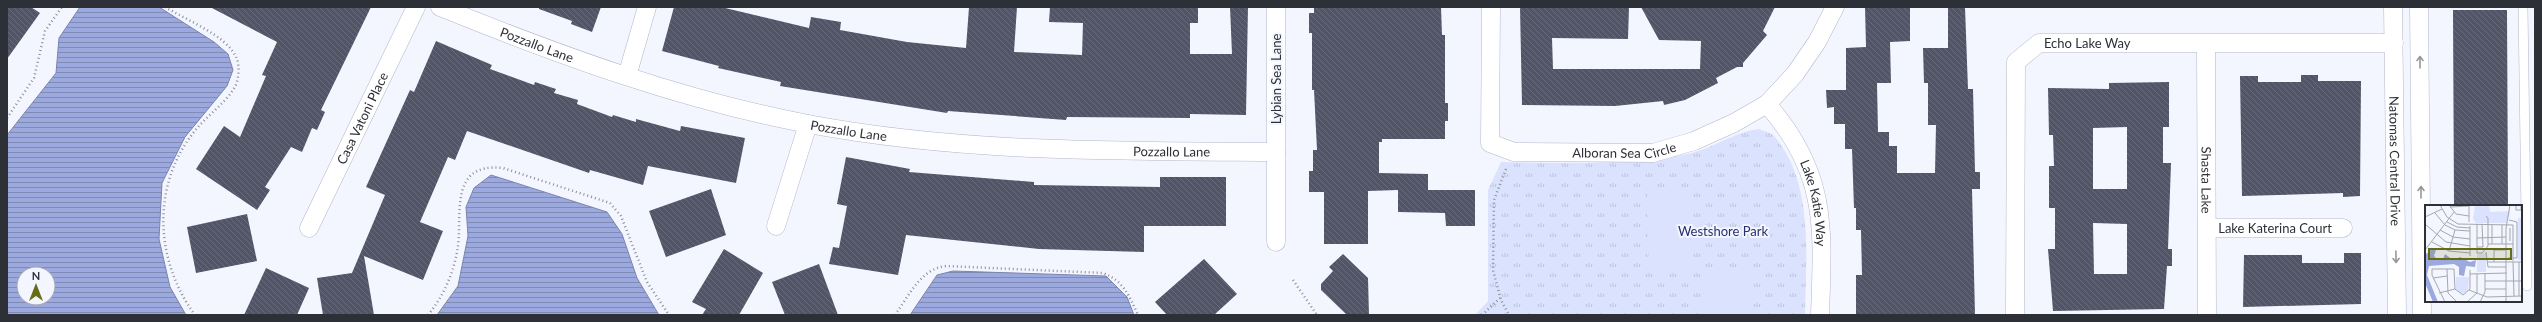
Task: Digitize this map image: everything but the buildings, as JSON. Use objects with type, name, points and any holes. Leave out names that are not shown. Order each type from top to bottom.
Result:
[{"type":"street","name":"Casa Vatoni Place","points":[[309,228],[416,7]]},
{"type":"street","name":"Pozzallo Lane","points":[[440,7],[579,61],[721,103],[808,124],[961,144],[1036,149],[1276,152]]},
{"type":"street","points":[[627,76],[647,7]]},
{"type":"street","name":"Lybian Sea Lane","points":[[1276,7],[1276,242]]},
{"type":"street","name":"Alboran Sea Circle","points":[[1491,7],[1490,143],[1514,152],[1653,153],[1694,141],[1734,123],[1767,104],[1795,74],[1817,42],[1835,7]]},
{"type":"street","name":"Natomas Central Drive","points":[[2393,7],[2397,315]]},
{"type":"street","name":"Natomas Central Drive","points":[[2419,7],[2422,315]]},
{"type":"street","name":"Echo Lake Way","points":[[2016,315],[2016,62],[2039,43],[2206,45],[2394,43]]},
{"type":"street","name":"Shasta Lake","points":[[2206,45],[2207,315]]},
{"type":"street","name":"Lake Katie Way","points":[[1767,104],[1788,128],[1799,148],[1810,174],[1820,209],[1823,234],[1820,315]]},
{"type":"street","points":[[776,226],[808,124]]},
{"type":"street","name":"Lake Katerina Court","points":[[2207,228],[2343,228]]},
{"type":"lane","points":[[2523,7],[2528,286]]},
{"type":"path","points":[[7,118],[34,78],[40,58],[43,36],[62,7]]},
{"type":"path","points":[[165,7],[224,41],[237,59],[235,86],[188,139],[174,164],[166,188],[164,236],[168,263],[181,297],[195,315]]},
{"type":"path","points":[[428,315],[439,299],[453,269],[460,233],[459,200],[464,187],[479,170],[493,167],[503,168],[610,203],[621,216],[647,282],[669,315]]},
{"type":"path","points":[[1506,168],[1494,200],[1493,270],[1500,298],[1509,315]]},
{"type":"path","points":[[895,315],[922,276],[934,268],[946,266],[1103,273],[1112,277],[1126,288],[1138,315]]},
{"type":"path","points":[[1293,280],[1317,315]]},
{"type":"path","points":[[1482,315],[1500,298]]},
{"type":"green space","name":"Westshore Park","points":[[1759,129],[1774,136],[1788,156],[1796,176],[1802,199],[1806,246],[1805,315],[1475,315],[1488,301],[1488,190],[1501,162],[1618,162],[1664,158],[1696,152],[1740,133]]},
{"type":"green space","points":[[1692,188],[1693,270],[1649,271],[1647,189]]},
{"type":"green space","points":[[1752,271],[1754,315],[1702,315],[1700,273]]},
{"type":"water","points":[[80,7],[159,7],[214,42],[228,54],[233,70],[227,86],[185,137],[162,183],[159,239],[170,287],[186,315],[7,315],[7,135],[56,73],[59,38]]},
{"type":"water","points":[[491,175],[607,212],[622,234],[637,278],[659,315],[437,315],[458,286],[468,236],[466,207],[474,188]]},
{"type":"water","points":[[953,271],[1106,276],[1127,297],[1134,315],[910,315],[937,275]]}]
